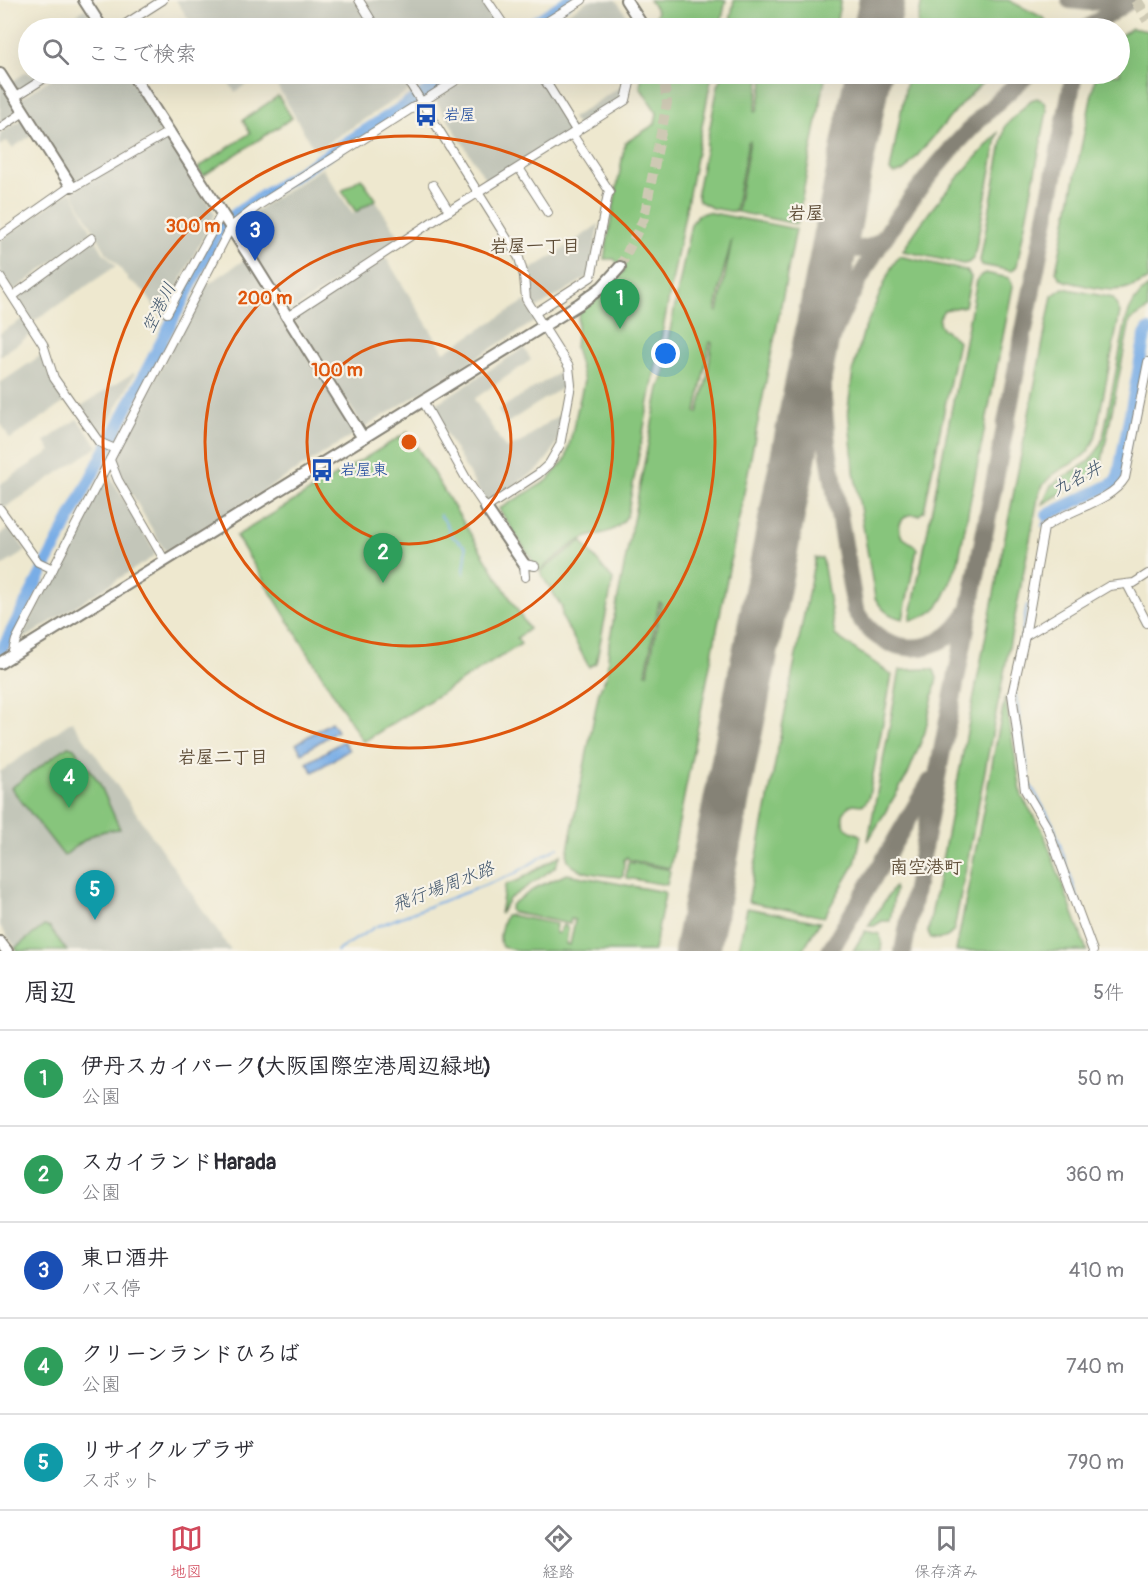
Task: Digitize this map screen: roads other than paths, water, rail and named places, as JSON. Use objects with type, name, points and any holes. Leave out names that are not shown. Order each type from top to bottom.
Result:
[{"type":"street","points":[[84,0],[96,18]]},
{"type":"street","points":[[135,18],[163,0]]},
{"type":"street","points":[[359,0],[370,18]]},
{"type":"street","points":[[487,0],[499,18]]},
{"type":"street","points":[[553,18],[582,0]]},
{"type":"street","points":[[626,0],[637,18]]},
{"type":"street","points":[[0,74],[71,186]]},
{"type":"street","points":[[15,97],[35,84]]},
{"type":"street","points":[[139,84],[363,438]]},
{"type":"street","points":[[410,84],[519,258],[524,276],[526,299],[570,373],[572,385],[560,445],[542,471],[486,508]]},
{"type":"street","points":[[167,313],[226,220],[260,206],[449,84]]},
{"type":"street","points":[[535,313],[591,277],[609,193],[547,84]]},
{"type":"street","points":[[288,317],[449,211],[626,100],[630,84]]},
{"type":"street","points":[[0,128],[24,112]]},
{"type":"street","points":[[0,236],[71,186],[74,187],[170,131]]},
{"type":"street","points":[[519,168],[548,213]]},
{"type":"street","points":[[433,185],[449,211]]},
{"type":"street","points":[[6,659],[110,460],[226,220]]},
{"type":"street","points":[[13,296],[92,238]]},
{"type":"street","points":[[6,659],[544,326],[602,287],[620,267]]},
{"type":"street","points":[[0,277],[43,344],[54,378],[90,430],[103,444],[114,448]]},
{"type":"street","points":[[1093,951],[1047,828],[1025,790],[1012,694],[1044,528],[1055,519],[1118,489],[1125,478],[1148,362]]},
{"type":"street","points":[[423,401],[467,480],[529,565],[525,576]]},
{"type":"street","points":[[110,460],[118,480],[165,561]]},
{"type":"street","points":[[0,509],[40,563],[52,569]]},
{"type":"street","points":[[1025,636],[1109,586],[1134,583],[1148,574]]},
{"type":"street","points":[[1127,584],[1148,623]]},
{"type":"street","points":[[0,942],[7,951]]},
{"type":"water","points":[[331,722],[337,731],[302,753],[296,744]]},
{"type":"water","points":[[343,741],[349,750],[313,772],[307,763]]},
{"type":"waterway","name":"空港川","points":[[541,18],[569,0]]},
{"type":"waterway","name":"空港川","points":[[0,653],[223,223],[438,84]]},
{"type":"waterway","name":"九名井","points":[[1047,515],[1114,483],[1118,477],[1145,335],[1148,330]]},
{"type":"waterway","points":[[440,515],[452,536],[466,547],[464,574]]},
{"type":"waterway","name":"九名井","points":[[1042,526],[1047,515]]},
{"type":"waterway","name":"九名井","points":[[1020,644],[1027,605]]},
{"type":"waterway","name":"九名井","points":[[1015,691],[1030,784],[1053,824],[1085,919]]},
{"type":"waterway","name":"飛行場周水路","points":[[337,951],[375,927],[514,874],[558,847]]},
{"type":"tunnel","points":[[1136,0],[1148,20]]},
{"type":"tunnel","points":[[620,267],[644,218],[667,103],[664,84]]},
{"type":"place","name":"岩屋","points":[[426,115]]},
{"type":"place","name":"東口酒井","points":[[255,261]]},
{"type":"place","name":"伊丹スカイパーク(大阪国際空港周辺緑地)","points":[[620,329]]},
{"type":"place","name":"岩屋東","points":[[322,470]]},
{"type":"place","name":"スカイランドHarada","points":[[383,583]]},
{"type":"place","name":"クリーンランドひろば","points":[[69,808]]},
{"type":"place","name":"リサイクルプラザ","points":[[95,920]]},
{"type":"district","name":"岩屋","points":[[806,213]]},
{"type":"district","name":"岩屋一丁目","points":[[535,246]]},
{"type":"district","name":"岩屋二丁目","points":[[223,757]]},
{"type":"district","name":"南空港町","points":[[926,867]]}]
